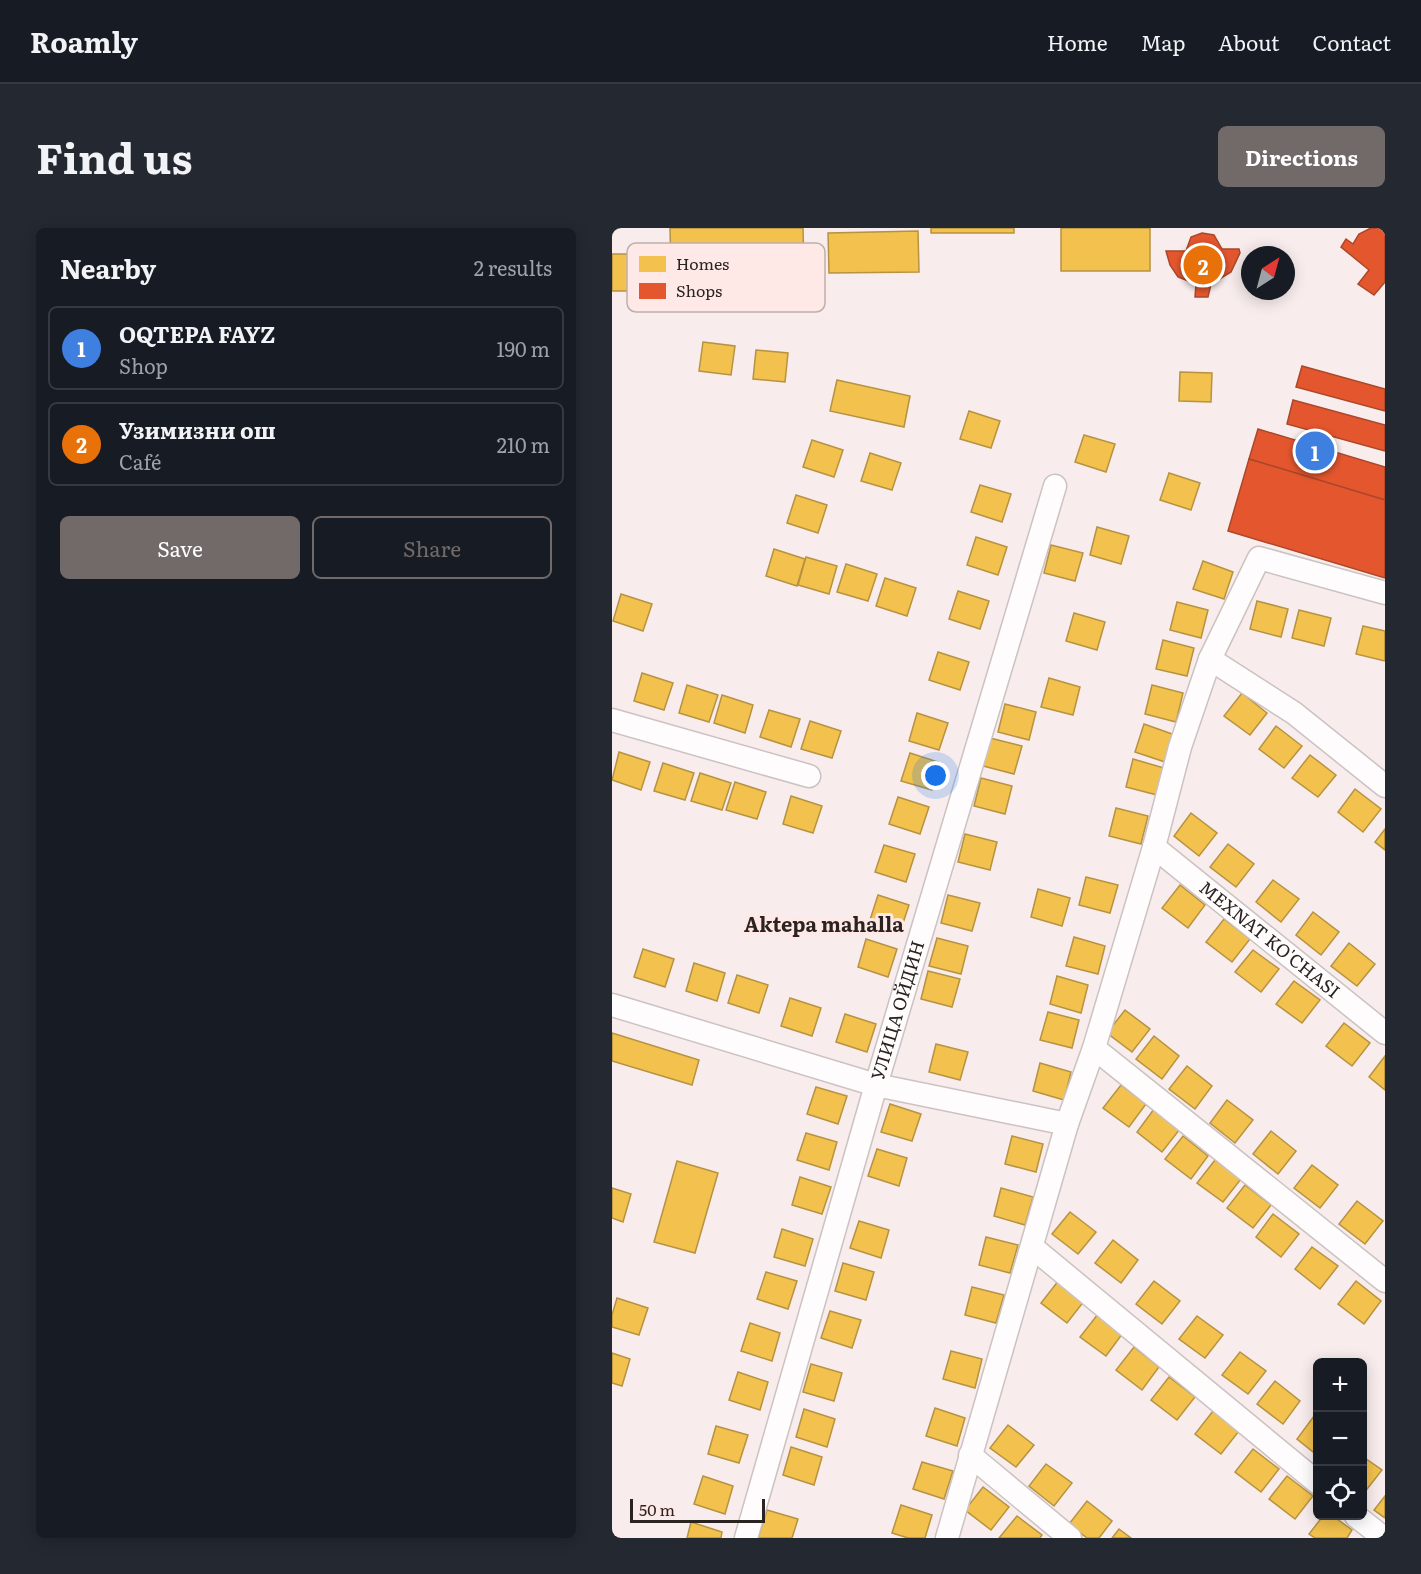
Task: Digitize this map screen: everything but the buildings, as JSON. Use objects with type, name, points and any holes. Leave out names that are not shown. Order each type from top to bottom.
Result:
[{"type":"street","name":"УЛИЦА ОЙДИН","points":[[746,1538],[876,1084],[1054,486]]},
{"type":"street","points":[[947,1538],[1067,1124],[1094,1048],[1154,847],[1180,747],[1210,659],[1259,558],[1385,593]]},
{"type":"street","points":[[1210,659],[1294,713],[1385,786]]},
{"type":"street","points":[[612,720],[809,776]]},
{"type":"street","name":"MEXNAT KO'CHASI","points":[[1154,847],[1385,1033]]},
{"type":"street","points":[[612,1005],[876,1084],[1067,1124]]},
{"type":"street","points":[[1094,1048],[1385,1281]]},
{"type":"street","points":[[1032,1247],[1313,1480]]},
{"type":"street","points":[[970,1455],[1070,1538]]},
{"type":"street","points":[[1362,1520],[1384,1538]]},
{"type":"place","name":"Узимизни ош","points":[[1203,265]]},
{"type":"place","name":"OQTEPA FAYZ","points":[[1315,451]]},
{"type":"district","name":"Aktepa mahalla","points":[[824,925]]}]
